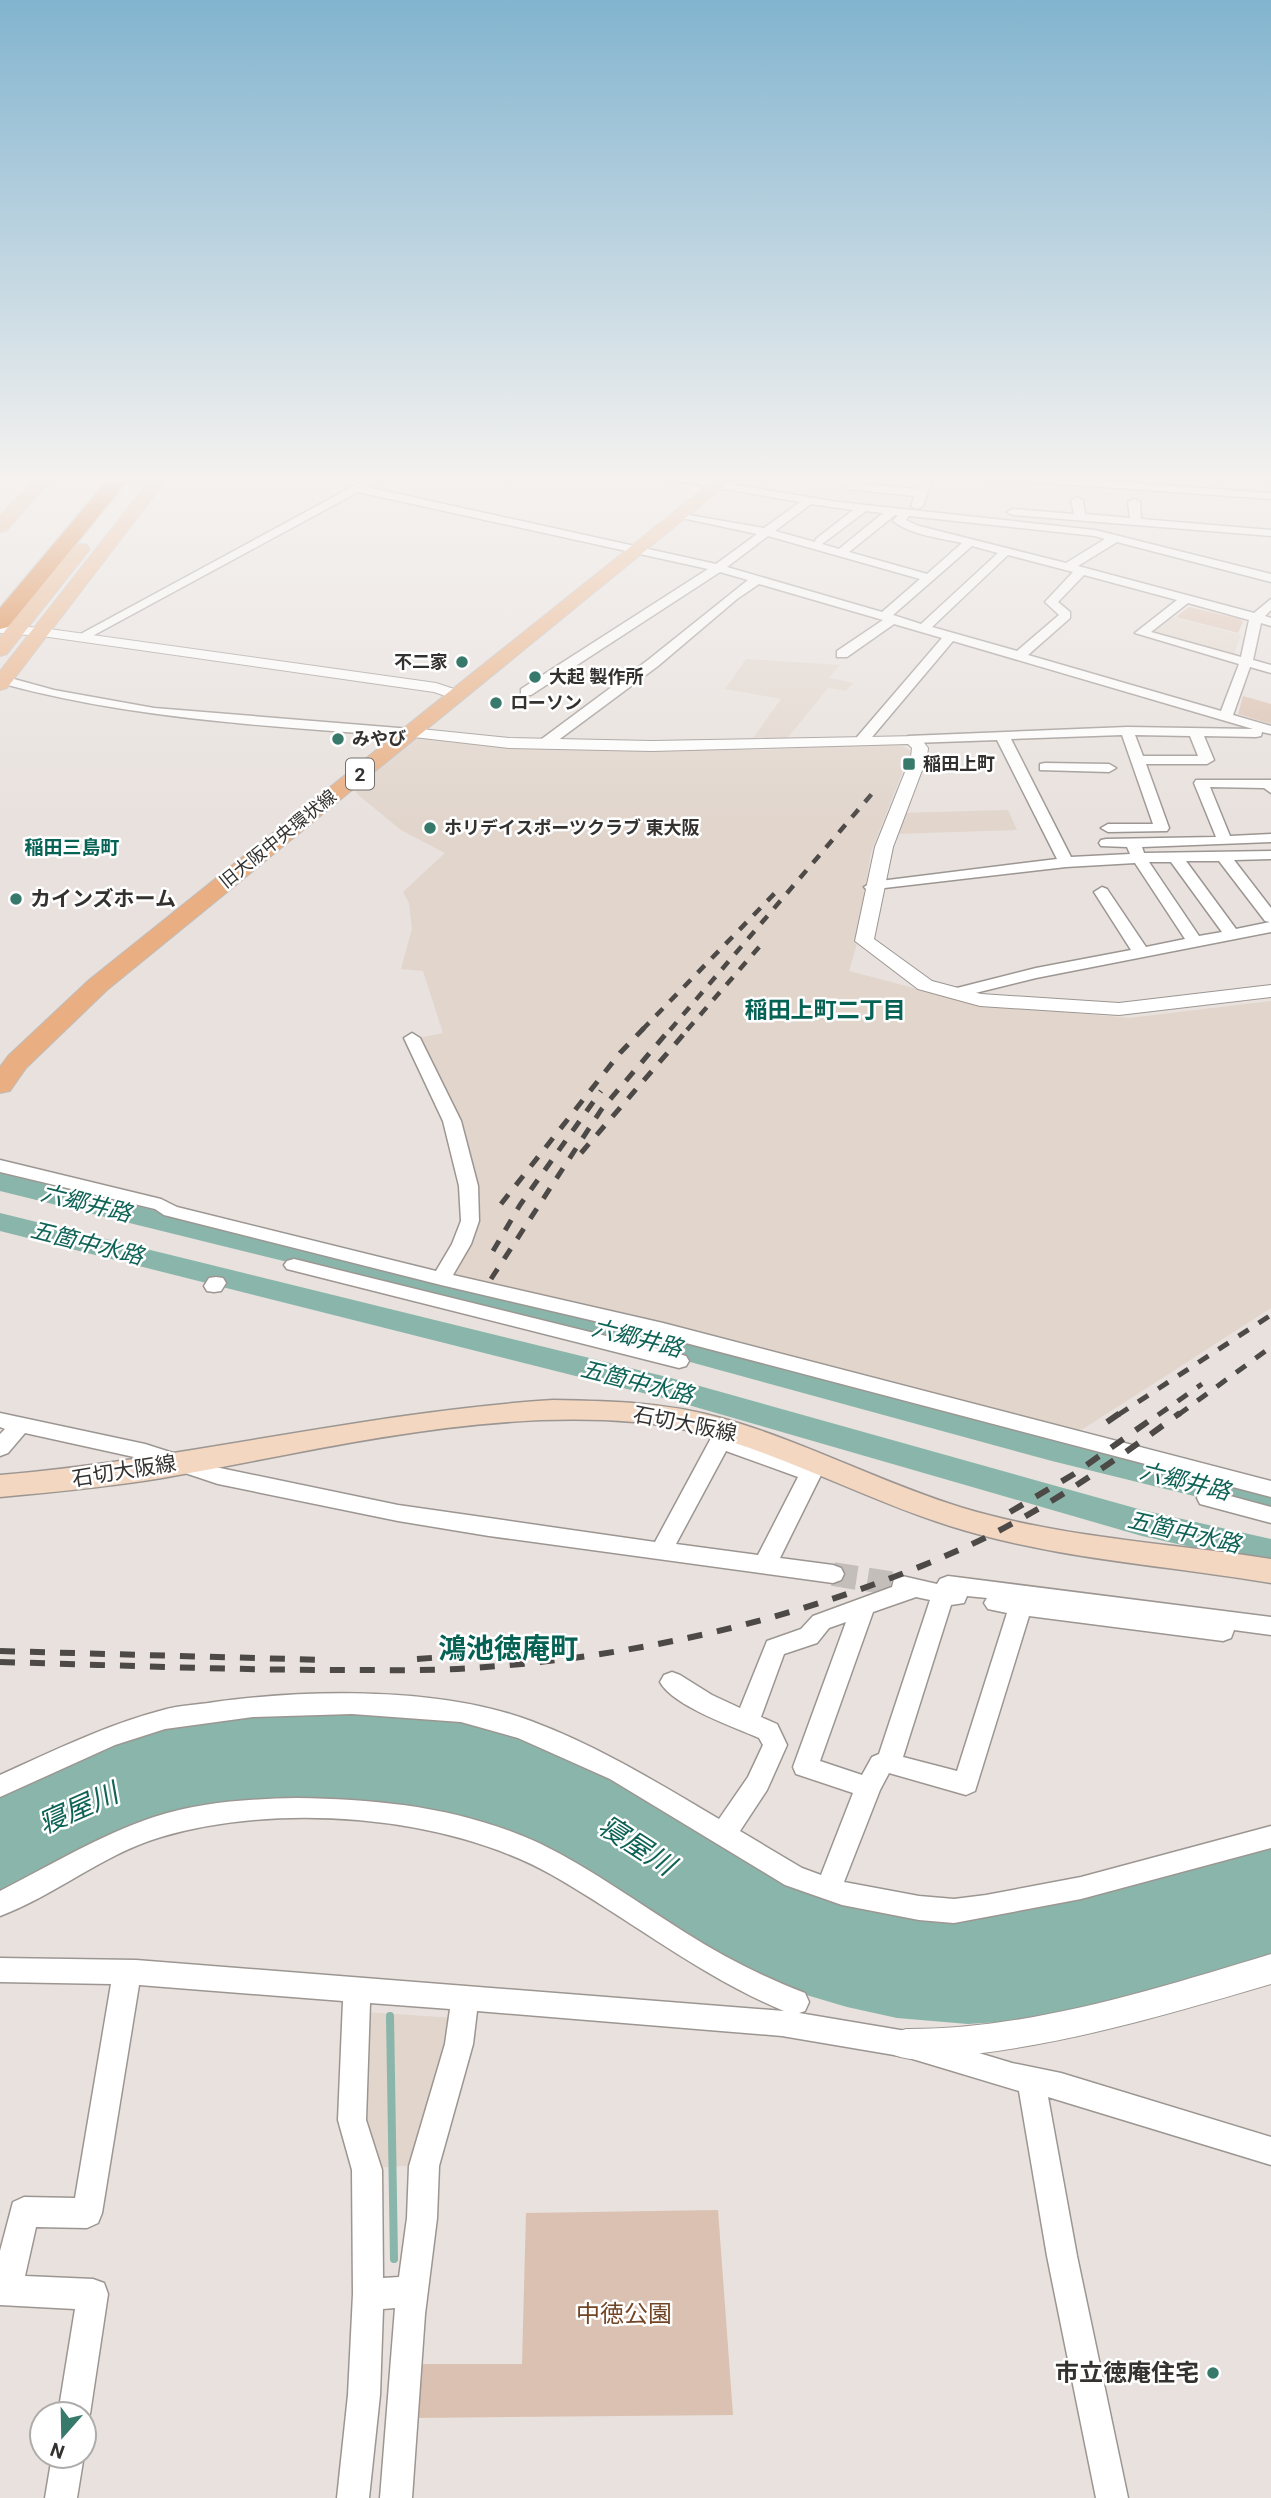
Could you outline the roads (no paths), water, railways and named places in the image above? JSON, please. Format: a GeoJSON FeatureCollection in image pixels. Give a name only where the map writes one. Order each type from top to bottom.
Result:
{"type":"FeatureCollection","features":[{"type":"Feature","properties":{"kind":"highway"},"geometry":{"type":"LineString","coordinates":[[4,635],[36,592]]}},
{"type":"Feature","properties":{"kind":"main road"},"geometry":{"type":"LineString","coordinates":[[4,635],[41,592]]}},
{"type":"Feature","properties":{"kind":"main road"},"geometry":{"type":"LineString","coordinates":[[1,682],[73,592]]}},
{"type":"Feature","properties":{"kind":"main road","name":"旧大阪中央環状線"},"geometry":{"type":"LineString","coordinates":[[0,1085],[17,1062],[98,985],[586,592]]}},
{"type":"Feature","properties":{"kind":"main road","name":"石切大阪線"},"geometry":{"type":"LineString","coordinates":[[0,1486],[60,1481],[176,1463],[427,1419],[511,1410],[635,1412],[679,1418],[724,1435],[787,1449],[967,1520],[1084,1545],[1271,1571]]}},
{"type":"Feature","properties":{"kind":"street"},"geometry":{"type":"LineString","coordinates":[[81,637],[165,592]]}},
{"type":"Feature","properties":{"kind":"street"},"geometry":{"type":"LineString","coordinates":[[526,692],[681,592]]}},
{"type":"Feature","properties":{"kind":"street"},"geometry":{"type":"LineString","coordinates":[[544,744],[653,663],[740,592]]}},
{"type":"Feature","properties":{"kind":"street"},"geometry":{"type":"LineString","coordinates":[[800,592],[1271,731]]}},
{"type":"Feature","properties":{"kind":"street"},"geometry":{"type":"LineString","coordinates":[[842,654],[889,618],[915,592]]}},
{"type":"Feature","properties":{"kind":"street"},"geometry":{"type":"LineString","coordinates":[[924,628],[963,592]]}},
{"type":"Feature","properties":{"kind":"street"},"geometry":{"type":"LineString","coordinates":[[1020,655],[1066,615],[1051,603],[1059,592]]}},
{"type":"Feature","properties":{"kind":"street"},"geometry":{"type":"LineString","coordinates":[[1159,592],[1271,622]]}},
{"type":"Feature","properties":{"kind":"street"},"geometry":{"type":"LineString","coordinates":[[1186,599],[1141,633],[1271,669]]}},
{"type":"Feature","properties":{"kind":"street"},"geometry":{"type":"LineString","coordinates":[[1225,717],[1246,662],[1256,618],[1271,603]]}},
{"type":"Feature","properties":{"kind":"street"},"geometry":{"type":"LineString","coordinates":[[4,635],[81,637],[436,688],[457,695]]}},
{"type":"Feature","properties":{"kind":"street"},"geometry":{"type":"LineString","coordinates":[[862,740],[951,635]]}},
{"type":"Feature","properties":{"kind":"street"},"geometry":{"type":"LineString","coordinates":[[39,636],[431,694],[457,695]]}},
{"type":"Feature","properties":{"kind":"street"},"geometry":{"type":"LineString","coordinates":[[1,682],[103,705],[268,724],[544,744],[725,746],[1002,736],[1081,750],[1109,768]]}},
{"type":"Feature","properties":{"kind":"street"},"geometry":{"type":"LineString","coordinates":[[1045,767],[1127,731],[1271,731]]}},
{"type":"Feature","properties":{"kind":"street"},"geometry":{"type":"LineString","coordinates":[[1127,731],[1162,828],[1107,835],[1132,842],[1214,842],[1223,847],[1271,855]]}},
{"type":"Feature","properties":{"kind":"street"},"geometry":{"type":"LineString","coordinates":[[1195,732],[1218,783]]}},
{"type":"Feature","properties":{"kind":"street"},"geometry":{"type":"LineString","coordinates":[[1002,736],[1066,862]]}},
{"type":"Feature","properties":{"kind":"street"},"geometry":{"type":"LineString","coordinates":[[914,739],[920,748],[919,757],[891,819],[872,887],[864,941],[925,985],[980,1000],[1119,1009],[1271,991]]}},
{"type":"Feature","properties":{"kind":"street"},"geometry":{"type":"LineString","coordinates":[[1138,760],[1207,760]]}},
{"type":"Feature","properties":{"kind":"street"},"geometry":{"type":"LineString","coordinates":[[1271,789],[1269,784],[1201,783],[1223,847],[1271,918]]}},
{"type":"Feature","properties":{"kind":"street"},"geometry":{"type":"LineString","coordinates":[[872,887],[1066,862],[1174,856],[1271,838]]}},
{"type":"Feature","properties":{"kind":"street"},"geometry":{"type":"LineString","coordinates":[[1132,842],[1139,858],[1195,941]]}},
{"type":"Feature","properties":{"kind":"street"},"geometry":{"type":"LineString","coordinates":[[1174,856],[1232,934]]}},
{"type":"Feature","properties":{"kind":"street"},"geometry":{"type":"LineString","coordinates":[[1102,892],[1141,952]]}},
{"type":"Feature","properties":{"kind":"street"},"geometry":{"type":"LineString","coordinates":[[955,993],[1141,952],[1271,927]]}},
{"type":"Feature","properties":{"kind":"street"},"geometry":{"type":"LineString","coordinates":[[412,1038],[417,1056],[457,1133],[471,1207],[470,1223],[441,1279]]}},
{"type":"Feature","properties":{"kind":"street"},"geometry":{"type":"LineString","coordinates":[[0,1166],[161,1205],[171,1211],[252,1239],[441,1279],[486,1302],[679,1361]]}},
{"type":"Feature","properties":{"kind":"street"},"geometry":{"type":"LineString","coordinates":[[294,1265],[486,1302],[663,1330],[1271,1489]]}},
{"type":"Feature","properties":{"kind":"street"},"geometry":{"type":"LineString","coordinates":[[0,1448],[10,1422],[145,1452],[218,1476],[398,1513],[832,1574]]}},
{"type":"Feature","properties":{"kind":"street"},"geometry":{"type":"LineString","coordinates":[[661,1551],[724,1435],[811,1473],[765,1565]]}},
{"type":"Feature","properties":{"kind":"street"},"geometry":{"type":"LineString","coordinates":[[1208,1498],[1271,1514]]}},
{"type":"Feature","properties":{"kind":"street"},"geometry":{"type":"LineString","coordinates":[[889,1763],[948,1585],[1049,1595],[1271,1626]]}},
{"type":"Feature","properties":{"kind":"street"},"geometry":{"type":"LineString","coordinates":[[747,1721],[775,1648],[809,1636],[821,1622],[909,1587],[943,1595],[1168,1626],[1271,1636]]}},
{"type":"Feature","properties":{"kind":"street"},"geometry":{"type":"LineString","coordinates":[[864,1606],[805,1768],[868,1787]]}},
{"type":"Feature","properties":{"kind":"street"},"geometry":{"type":"LineString","coordinates":[[829,1888],[868,1787],[881,1764],[889,1763],[966,1784],[1021,1606]]}},
{"type":"Feature","properties":{"kind":"street"},"geometry":{"type":"LineString","coordinates":[[672,1682],[703,1702],[768,1731],[775,1745],[758,1783],[723,1835]]}},
{"type":"Feature","properties":{"kind":"street"},"geometry":{"type":"LineString","coordinates":[[0,1786],[108,1737],[165,1720],[253,1707],[352,1704],[461,1712],[524,1729],[619,1772],[794,1877],[829,1888],[919,1908],[954,1911],[986,1908],[1081,1888],[1271,1838]]}},
{"type":"Feature","properties":{"kind":"street"},"geometry":{"type":"LineString","coordinates":[[0,1904],[135,1835],[177,1821],[220,1813],[281,1809],[390,1812],[465,1826],[529,1851],[560,1867],[728,1973],[795,2002]]}},
{"type":"Feature","properties":{"kind":"street"},"geometry":{"type":"LineString","coordinates":[[906,2044],[952,2042],[1034,2031],[1138,2009],[1271,1969]]}},
{"type":"Feature","properties":{"kind":"street"},"geometry":{"type":"LineString","coordinates":[[0,1970],[127,1972],[357,1991],[464,1996],[782,2023],[906,2044],[948,2059],[1061,2086],[1271,2151]]}},
{"type":"Feature","properties":{"kind":"street"},"geometry":{"type":"LineString","coordinates":[[76,2400],[93,2294],[3,2290],[24,2212],[87,2213],[127,1972]]}},
{"type":"Feature","properties":{"kind":"street"},"geometry":{"type":"LineString","coordinates":[[353,2498],[364,2395],[368,2294],[366,2171],[352,2120],[357,1991]]}},
{"type":"Feature","properties":{"kind":"street"},"geometry":{"type":"LineString","coordinates":[[396,2498],[425,2160],[459,2044],[464,1996]]}},
{"type":"Feature","properties":{"kind":"street"},"geometry":{"type":"LineString","coordinates":[[1031,2080],[1062,2256],[1112,2498]]}},
{"type":"Feature","properties":{"kind":"street"},"geometry":{"type":"LineString","coordinates":[[368,2294],[413,2292]]}},
{"type":"Feature","properties":{"kind":"street"},"geometry":{"type":"LineString","coordinates":[[61,2498],[66,2470]]}},
{"type":"Feature","properties":{"kind":"water","name":"寝屋川"},"geometry":{"type":"Polygon","coordinates":[[[302,1710],[459,1717],[575,1758],[713,1837],[918,1915],[1271,1845],[1271,1957],[1141,1996],[1016,2021],[968,2024],[897,2018],[847,2007],[776,1986],[508,1833],[223,1806],[0,1897],[0,1794],[64,1763],[166,1725],[302,1710]]]}},
{"type":"Feature","properties":{"kind":"waterway","name":"六郷井路"},"geometry":{"type":"LineString","coordinates":[[0,1182],[661,1343],[1052,1449],[1271,1502]]}},
{"type":"Feature","properties":{"kind":"waterway","name":"五箇中水路"},"geometry":{"type":"LineString","coordinates":[[0,1222],[671,1389],[1142,1523],[1271,1552]]}},
{"type":"Feature","properties":{"kind":"waterway"},"geometry":{"type":"LineString","coordinates":[[390,2016],[394,2259]]}},
{"type":"Feature","properties":{"kind":"tunnel"},"geometry":{"type":"LineString","coordinates":[[833,1574],[902,1585]]}},
{"type":"Feature","properties":{"kind":"railway"},"geometry":{"type":"LineString","coordinates":[[670,1030],[876,789]]}},
{"type":"Feature","properties":{"kind":"railway"},"geometry":{"type":"LineString","coordinates":[[642,1030],[776,892]]}},
{"type":"Feature","properties":{"kind":"railway"},"geometry":{"type":"LineString","coordinates":[[687,1030],[760,946]]}},
{"type":"Feature","properties":{"kind":"railway"},"geometry":{"type":"LineString","coordinates":[[501,1204],[620,1053],[644,1028]]}},
{"type":"Feature","properties":{"kind":"railway"},"geometry":{"type":"LineString","coordinates":[[491,1279],[601,1110],[671,1028]]}},
{"type":"Feature","properties":{"kind":"railway"},"geometry":{"type":"LineString","coordinates":[[581,1153],[689,1028]]}},
{"type":"Feature","properties":{"kind":"railway"},"geometry":{"type":"LineString","coordinates":[[493,1251],[520,1205],[601,1091]]}},
{"type":"Feature","properties":{"kind":"railway"},"geometry":{"type":"LineString","coordinates":[[1118,1415],[1271,1315]]}},
{"type":"Feature","properties":{"kind":"railway"},"geometry":{"type":"LineString","coordinates":[[1178,1415],[1271,1347]]}},
{"type":"Feature","properties":{"kind":"railway"},"geometry":{"type":"LineString","coordinates":[[1158,1415],[1202,1384]]}},
{"type":"Feature","properties":{"kind":"railway"},"geometry":{"type":"LineString","coordinates":[[1107,1422],[1120,1413]]}},
{"type":"Feature","properties":{"kind":"railway"},"geometry":{"type":"LineString","coordinates":[[1010,1512],[1074,1474],[1160,1413]]}},
{"type":"Feature","properties":{"kind":"railway"},"geometry":{"type":"LineString","coordinates":[[0,1662],[256,1669],[440,1670],[536,1662],[663,1643],[727,1629],[851,1593],[970,1545],[1052,1501],[1180,1413]]}},
{"type":"Feature","properties":{"kind":"railway"},"geometry":{"type":"LineString","coordinates":[[417,1659],[550,1649]]}},
{"type":"Feature","properties":{"kind":"railway"},"geometry":{"type":"LineString","coordinates":[[0,1651],[326,1660]]}},
{"type":"Feature","properties":{"kind":"place","name":"不二家"},"geometry":{"type":"Point","coordinates":[462,662]}},
{"type":"Feature","properties":{"kind":"place","name":"大起 製作所"},"geometry":{"type":"Point","coordinates":[535,677]}},
{"type":"Feature","properties":{"kind":"place","name":"ローソン"},"geometry":{"type":"Point","coordinates":[496,703]}},
{"type":"Feature","properties":{"kind":"place","name":"みやび"},"geometry":{"type":"Point","coordinates":[338,739]}},
{"type":"Feature","properties":{"kind":"place","name":"稲田上町"},"geometry":{"type":"Point","coordinates":[909,764]}},
{"type":"Feature","properties":{"kind":"place","name":"ホリデイスポーツクラブ 東大阪"},"geometry":{"type":"Point","coordinates":[430,828]}},
{"type":"Feature","properties":{"kind":"place","name":"カインズホーム"},"geometry":{"type":"Point","coordinates":[16,899]}},
{"type":"Feature","properties":{"kind":"place","name":"市立徳庵住宅"},"geometry":{"type":"Point","coordinates":[1213,2373]}},
{"type":"Feature","properties":{"kind":"district","name":"稲田三島町"},"geometry":{"type":"Point","coordinates":[72,847]}},
{"type":"Feature","properties":{"kind":"district","name":"稲田上町二丁目"},"geometry":{"type":"Point","coordinates":[825,1010]}},
{"type":"Feature","properties":{"kind":"district","name":"鴻池徳庵町"},"geometry":{"type":"Point","coordinates":[508,1648]}},
{"type":"Feature","properties":{"kind":"park label","name":"中徳公園"},"geometry":{"type":"Point","coordinates":[624,2314]}}]}
